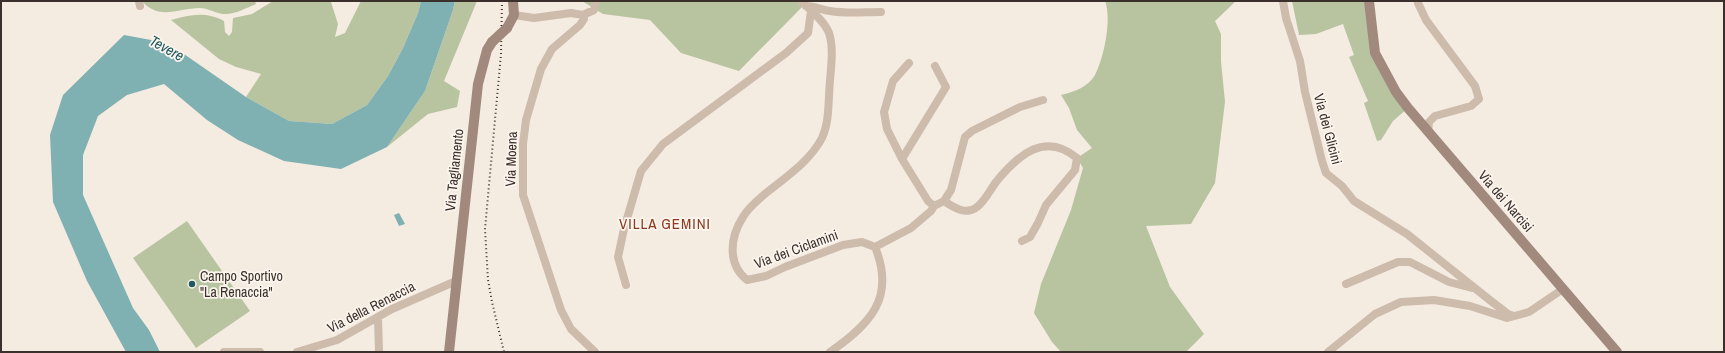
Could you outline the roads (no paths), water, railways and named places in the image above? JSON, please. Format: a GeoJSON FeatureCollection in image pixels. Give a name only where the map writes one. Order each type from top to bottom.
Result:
{"type":"FeatureCollection","features":[{"type":"Feature","properties":{"kind":"street"},"geometry":{"type":"LineString","coordinates":[[513,1],[514,15],[534,18],[571,13],[583,15]]}},
{"type":"Feature","properties":{"kind":"street","name":"Via Moena"},"geometry":{"type":"LineString","coordinates":[[595,352],[571,329],[561,310],[523,195],[523,144],[526,120],[541,69],[552,49],[580,25],[584,19],[583,15],[594,10],[596,1]]}},
{"type":"Feature","properties":{"kind":"street","name":"Via dei Glicini"},"geometry":{"type":"LineString","coordinates":[[1283,1],[1286,18],[1300,61],[1305,92],[1326,173],[1342,186],[1354,201],[1407,234],[1454,270],[1475,289],[1508,314],[1514,316]]}},
{"type":"Feature","properties":{"kind":"street","name":"Via dei Narcisi"},"geometry":{"type":"LineString","coordinates":[[1368,1],[1375,53],[1396,92],[1428,132],[1617,352]]}},
{"type":"Feature","properties":{"kind":"street"},"geometry":{"type":"LineString","coordinates":[[1418,3],[1426,20],[1476,86],[1479,99],[1471,106],[1435,116],[1429,122],[1428,132]]}},
{"type":"Feature","properties":{"kind":"street"},"geometry":{"type":"LineString","coordinates":[[626,285],[618,257],[624,229],[641,171],[663,144],[786,52],[808,33],[806,6],[816,6],[835,12],[881,12]]}},
{"type":"Feature","properties":{"kind":"street","name":"Via dei Ciclamini"},"geometry":{"type":"LineString","coordinates":[[806,6],[817,17],[828,32],[831,46],[828,122],[822,138],[810,155],[791,174],[756,202],[743,217],[733,242],[733,260],[739,274],[747,280],[766,276],[785,267],[843,245],[862,242],[875,247]]}},
{"type":"Feature","properties":{"kind":"street","name":"Via Tagliamento"},"geometry":{"type":"LineString","coordinates":[[449,352],[478,84],[487,50],[492,42],[507,28],[514,15]]}},
{"type":"Feature","properties":{"kind":"street"},"geometry":{"type":"LineString","coordinates":[[909,63],[893,81],[884,112],[887,129],[902,159],[928,201],[934,206]]}},
{"type":"Feature","properties":{"kind":"street"},"geometry":{"type":"LineString","coordinates":[[902,159],[946,87],[935,66]]}},
{"type":"Feature","properties":{"kind":"street"},"geometry":{"type":"LineString","coordinates":[[830,352],[866,323],[877,308],[883,275],[881,262],[875,247],[899,236],[927,215],[934,206],[944,201],[951,190],[965,137],[972,131],[1008,113],[1043,100]]}},
{"type":"Feature","properties":{"kind":"street"},"geometry":{"type":"LineString","coordinates":[[944,201],[956,209],[968,210],[977,207],[1007,170],[1032,150],[1044,146],[1055,146],[1068,150],[1077,158],[1075,170],[1046,205],[1038,224],[1030,237],[1022,241]]}},
{"type":"Feature","properties":{"kind":"street","name":"Via dei Glicini"},"geometry":{"type":"LineString","coordinates":[[1346,284],[1398,262],[1410,262],[1449,282],[1475,289]]}},
{"type":"Feature","properties":{"kind":"street","name":"Via della Renaccia"},"geometry":{"type":"LineString","coordinates":[[297,352],[337,340],[378,317],[456,280]]}},
{"type":"Feature","properties":{"kind":"street"},"geometry":{"type":"LineString","coordinates":[[1328,352],[1375,314],[1401,302],[1434,300],[1470,306],[1507,318],[1529,312],[1563,288]]}},
{"type":"Feature","properties":{"kind":"street"},"geometry":{"type":"LineString","coordinates":[[378,317],[379,352]]}},
{"type":"Feature","properties":{"kind":"street"},"geometry":{"type":"LineString","coordinates":[[224,352],[260,352]]}},
{"type":"Feature","properties":{"kind":"water","name":"Tevere"},"geometry":{"type":"Polygon","coordinates":[[[421,1],[455,1],[425,91],[387,147],[341,169],[284,161],[238,140],[207,120],[164,84],[127,95],[98,116],[83,155],[83,195],[133,308],[149,330],[160,352],[126,352],[87,281],[53,202],[50,135],[63,95],[124,35],[151,40],[181,52],[246,97],[289,121],[332,124],[367,105],[388,76],[403,48],[418,13],[421,1]]]}},
{"type":"Feature","properties":{"kind":"water"},"geometry":{"type":"Polygon","coordinates":[[[399,213],[405,224],[399,226],[394,215],[399,213]]]}},
{"type":"Feature","properties":{"kind":"railway"},"geometry":{"type":"LineString","coordinates":[[502,1],[501,54],[485,229],[488,280],[504,352]]}},
{"type":"Feature","properties":{"kind":"place","name":"Campo Sportivo \"La Renaccia\""},"geometry":{"type":"Point","coordinates":[192,284]}},
{"type":"Feature","properties":{"kind":"district","name":"VILLA GEMINI"},"geometry":{"type":"Point","coordinates":[665,223]}}]}
